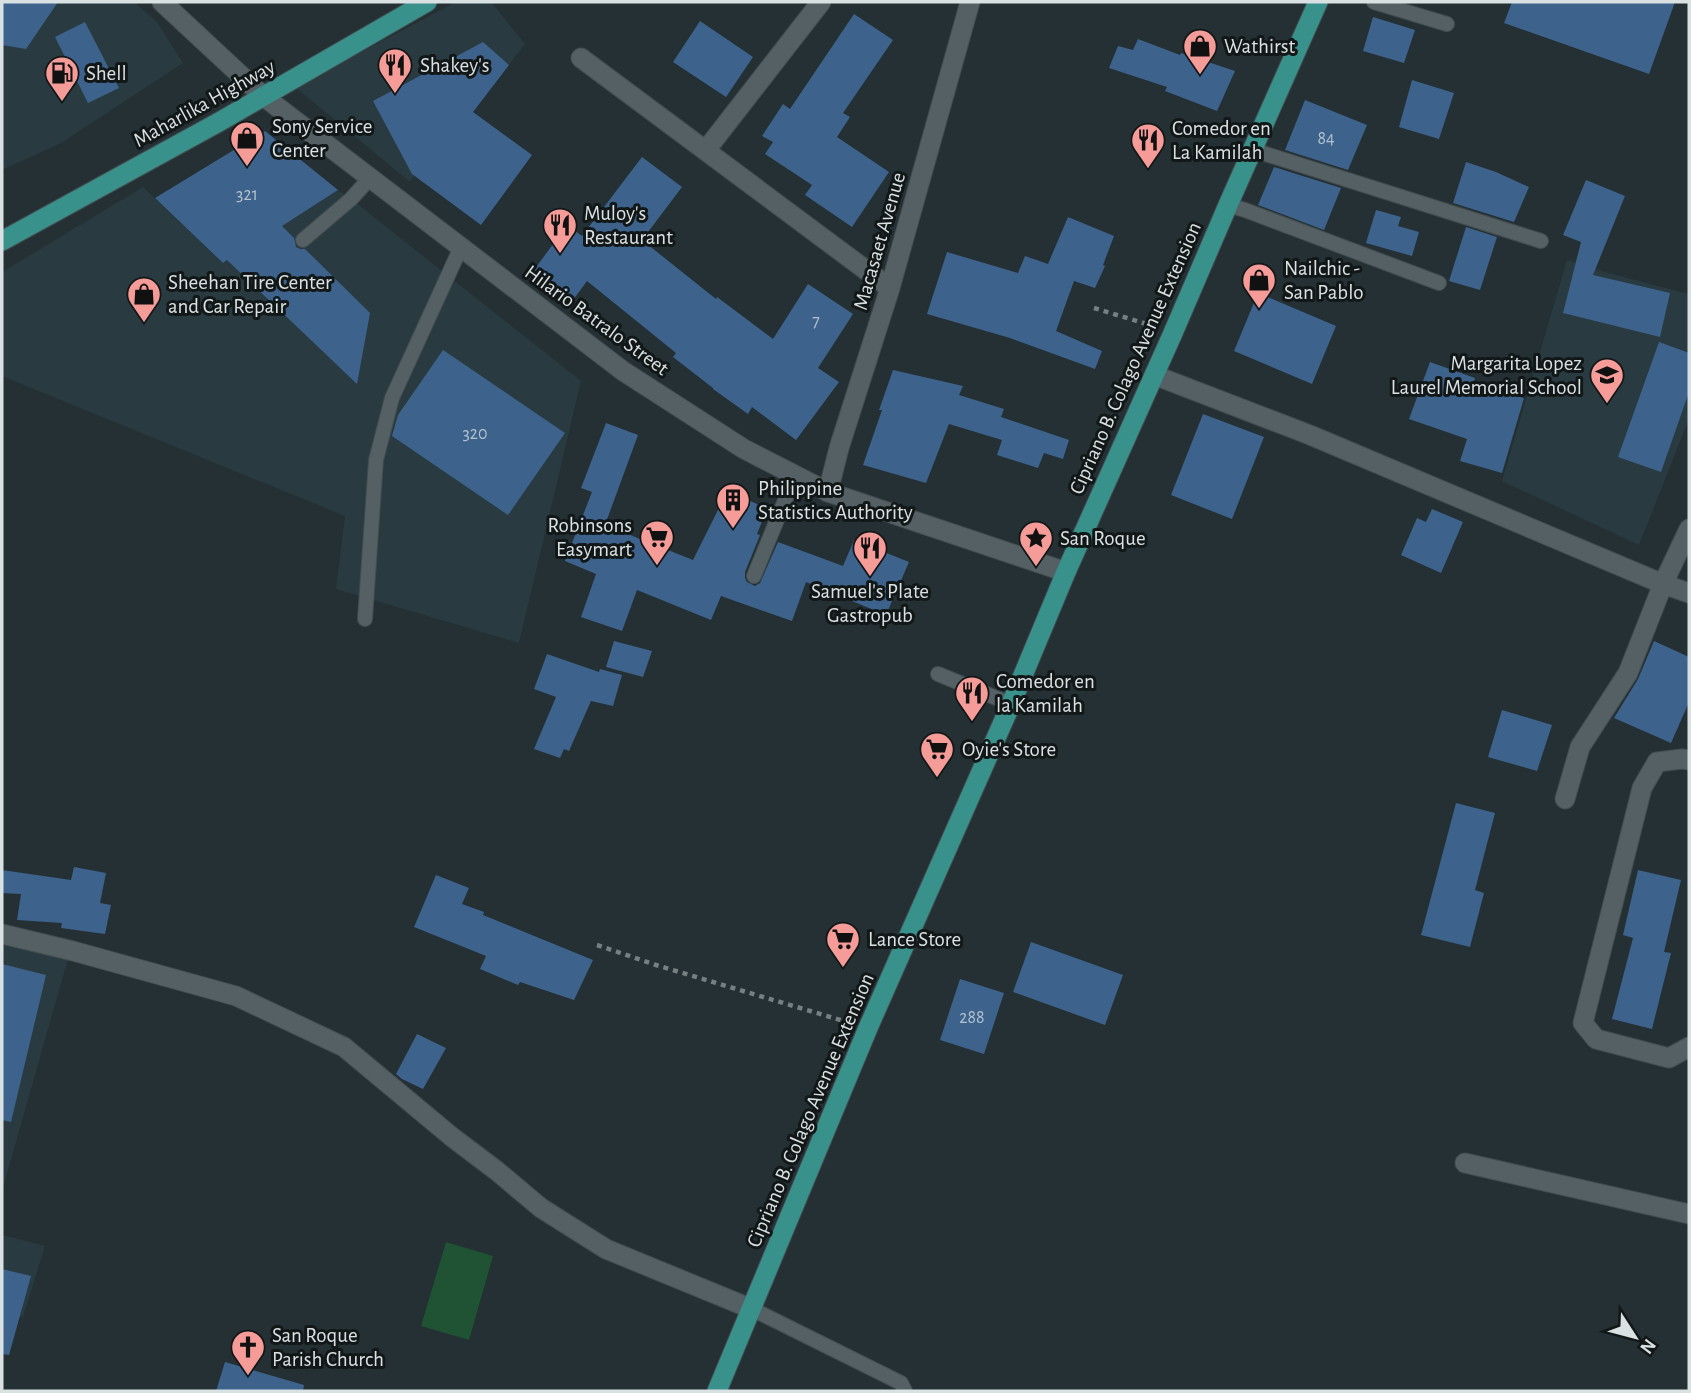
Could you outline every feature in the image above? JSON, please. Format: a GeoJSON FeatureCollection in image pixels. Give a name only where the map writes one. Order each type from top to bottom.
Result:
{"type":"FeatureCollection","features":[{"type":"Feature","properties":{"kind":"main road","name":"Maharlika Highway"},"geometry":{"type":"LineString","coordinates":[[2,241],[219,122],[427,2]]}},
{"type":"Feature","properties":{"kind":"main road","name":"Cipriano B. Colago Avenue Extension"},"geometry":{"type":"LineString","coordinates":[[718,1391],[868,1028],[1318,2]]}},
{"type":"Feature","properties":{"kind":"street","name":"Hilario Batralo Street"},"geometry":{"type":"LineString","coordinates":[[162,2],[263,96],[623,371],[744,449],[828,492],[1066,572]]}},
{"type":"Feature","properties":{"kind":"street"},"geometry":{"type":"LineString","coordinates":[[706,150],[821,2]]}},
{"type":"Feature","properties":{"kind":"street","name":"Macasaet Avenue"},"geometry":{"type":"LineString","coordinates":[[828,492],[839,447],[890,288],[970,2]]}},
{"type":"Feature","properties":{"kind":"street"},"geometry":{"type":"LineString","coordinates":[[581,58],[890,288]]}},
{"type":"Feature","properties":{"kind":"street"},"geometry":{"type":"LineString","coordinates":[[1154,375],[1310,435],[1689,593]]}},
{"type":"Feature","properties":{"kind":"street"},"geometry":{"type":"LineString","coordinates":[[1565,799],[1580,747],[1628,673],[1663,584],[1689,529]]}},
{"type":"Feature","properties":{"kind":"street"},"geometry":{"type":"LineString","coordinates":[[1687,753],[1657,762],[1642,788],[1583,1023],[1596,1039],[1670,1058],[1689,1047]]}},
{"type":"Feature","properties":{"kind":"street"},"geometry":{"type":"LineString","coordinates":[[2,934],[236,996],[344,1047],[452,1137],[552,1215],[607,1249],[752,1309]]}},
{"type":"Feature","properties":{"kind":"street"},"geometry":{"type":"LineString","coordinates":[[1465,1163],[1689,1214]]}},
{"type":"Feature","properties":{"kind":"lane"},"geometry":{"type":"LineString","coordinates":[[1374,2],[1447,24]]}},
{"type":"Feature","properties":{"kind":"lane"},"geometry":{"type":"LineString","coordinates":[[1253,149],[1541,242]]}},
{"type":"Feature","properties":{"kind":"lane"},"geometry":{"type":"LineString","coordinates":[[303,240],[351,199],[371,177]]}},
{"type":"Feature","properties":{"kind":"lane"},"geometry":{"type":"LineString","coordinates":[[1228,205],[1439,283]]}},
{"type":"Feature","properties":{"kind":"lane"},"geometry":{"type":"LineString","coordinates":[[365,619],[376,460],[392,398],[461,247]]}},
{"type":"Feature","properties":{"kind":"lane"},"geometry":{"type":"LineString","coordinates":[[754,576],[795,476]]}},
{"type":"Feature","properties":{"kind":"lane"},"geometry":{"type":"LineString","coordinates":[[938,674],[1011,704]]}},
{"type":"Feature","properties":{"kind":"lane"},"geometry":{"type":"LineString","coordinates":[[752,1309],[901,1383],[905,1391]]}},
{"type":"Feature","properties":{"kind":"path"},"geometry":{"type":"LineString","coordinates":[[1094,309],[1173,333]]}},
{"type":"Feature","properties":{"kind":"path"},"geometry":{"type":"LineString","coordinates":[[597,945],[868,1028]]}},
{"type":"Feature","properties":{"kind":"shaded area","name":"Shell"},"geometry":{"type":"Polygon","coordinates":[[[2,2],[134,2],[157,22],[183,63],[61,143],[2,170],[2,2]]]}},
{"type":"Feature","properties":{"kind":"shaded area","name":"Shakey's"},"geometry":{"type":"Polygon","coordinates":[[[456,2],[491,2],[525,44],[478,105],[472,102],[410,182],[295,87],[456,2]]]}},
{"type":"Feature","properties":{"kind":"shaded area"},"geometry":{"type":"Polygon","coordinates":[[[143,187],[223,263],[338,190],[581,381],[519,643],[336,589],[345,516],[2,376],[2,272],[143,187]]]}},
{"type":"Feature","properties":{"kind":"shaded area","name":"Margarita Lopez Laurel Memorial School"},"geometry":{"type":"Polygon","coordinates":[[[1567,260],[1689,294],[1689,419],[1639,545],[1502,481],[1567,260]]]}},
{"type":"Feature","properties":{"kind":"shaded area"},"geometry":{"type":"Polygon","coordinates":[[[2,942],[68,959],[2,1191],[2,942]]]}},
{"type":"Feature","properties":{"kind":"shaded area"},"geometry":{"type":"Polygon","coordinates":[[[2,1235],[45,1246],[23,1317],[2,1311],[2,1235]]]}},
{"type":"Feature","properties":{"kind":"green space"},"geometry":{"type":"Polygon","coordinates":[[[446,1242],[493,1256],[469,1340],[421,1326],[446,1242]]]}},
{"type":"Feature","properties":{"kind":"building"},"geometry":{"type":"Polygon","coordinates":[[[2,2],[58,2],[26,49],[2,45],[2,2]]]}},
{"type":"Feature","properties":{"kind":"building"},"geometry":{"type":"Polygon","coordinates":[[[1512,2],[1675,2],[1649,74],[1504,23],[1512,2]]]}},
{"type":"Feature","properties":{"kind":"building"},"geometry":{"type":"Polygon","coordinates":[[[854,14],[893,40],[843,113],[850,117],[837,137],[889,172],[852,227],[805,195],[812,185],[765,154],[773,142],[762,136],[783,104],[790,109],[854,14]]]}},
{"type":"Feature","properties":{"kind":"building"},"geometry":{"type":"Polygon","coordinates":[[[1373,17],[1415,30],[1404,63],[1363,51],[1373,17]]]}},
{"type":"Feature","properties":{"kind":"building"},"geometry":{"type":"Polygon","coordinates":[[[700,21],[753,57],[726,97],[673,62],[700,21]]]}},
{"type":"Feature","properties":{"kind":"building"},"geometry":{"type":"Polygon","coordinates":[[[85,22],[119,88],[88,103],[55,37],[85,22]]]}},
{"type":"Feature","properties":{"kind":"building"},"geometry":{"type":"Polygon","coordinates":[[[1138,39],[1235,71],[1217,111],[1165,91],[1167,87],[1109,68],[1118,46],[1133,50],[1138,39]]]}},
{"type":"Feature","properties":{"kind":"building"},"geometry":{"type":"Polygon","coordinates":[[[483,42],[509,65],[473,112],[532,155],[481,225],[412,174],[373,101],[483,42]]]}},
{"type":"Feature","properties":{"kind":"building"},"geometry":{"type":"Polygon","coordinates":[[[1412,80],[1454,93],[1439,139],[1399,127],[1412,80]]]}},
{"type":"Feature","properties":{"kind":"building"},"geometry":{"type":"Polygon","coordinates":[[[1305,100],[1367,125],[1348,170],[1285,150],[1305,100]]]}},
{"type":"Feature","properties":{"kind":"building"},"geometry":{"type":"Polygon","coordinates":[[[265,131],[338,190],[282,226],[294,238],[296,247],[305,249],[370,313],[357,384],[227,260],[223,263],[155,198],[265,131]]]}},
{"type":"Feature","properties":{"kind":"building"},"geometry":{"type":"Polygon","coordinates":[[[642,157],[682,187],[642,240],[716,299],[717,297],[773,339],[808,284],[853,314],[818,368],[839,382],[796,440],[752,407],[748,414],[713,389],[673,357],[676,353],[587,281],[573,300],[534,270],[567,225],[582,236],[642,157]]]}},
{"type":"Feature","properties":{"kind":"building"},"geometry":{"type":"Polygon","coordinates":[[[1466,162],[1529,187],[1514,222],[1453,203],[1466,162]]]}},
{"type":"Feature","properties":{"kind":"building"},"geometry":{"type":"Polygon","coordinates":[[[1274,167],[1341,188],[1324,230],[1258,205],[1274,167]]]}},
{"type":"Feature","properties":{"kind":"building"},"geometry":{"type":"Polygon","coordinates":[[[1586,180],[1625,196],[1593,275],[1670,293],[1660,337],[1563,313],[1581,242],[1563,235],[1586,180]]]}},
{"type":"Feature","properties":{"kind":"building"},"geometry":{"type":"Polygon","coordinates":[[[1376,210],[1401,217],[1398,226],[1419,232],[1412,256],[1366,243],[1376,210]]]}},
{"type":"Feature","properties":{"kind":"building"},"geometry":{"type":"Polygon","coordinates":[[[1068,217],[1114,236],[1095,288],[1074,281],[1056,331],[1102,351],[1095,369],[1010,338],[927,314],[947,252],[1018,273],[1025,256],[1048,264],[1068,217]]]}},
{"type":"Feature","properties":{"kind":"building"},"geometry":{"type":"Polygon","coordinates":[[[1466,227],[1497,237],[1480,290],[1449,281],[1466,227]]]}},
{"type":"Feature","properties":{"kind":"building"},"geometry":{"type":"Polygon","coordinates":[[[1258,293],[1336,326],[1312,384],[1234,351],[1258,293]]]}},
{"type":"Feature","properties":{"kind":"building"},"geometry":{"type":"Polygon","coordinates":[[[1659,342],[1689,353],[1689,392],[1661,472],[1618,457],[1659,342]]]}},
{"type":"Feature","properties":{"kind":"building"},"geometry":{"type":"Polygon","coordinates":[[[443,350],[565,433],[508,515],[392,436],[398,415],[443,350]]]}},
{"type":"Feature","properties":{"kind":"building"},"geometry":{"type":"Polygon","coordinates":[[[1430,362],[1475,378],[1473,384],[1524,398],[1502,473],[1460,461],[1467,439],[1409,419],[1430,362]]]}},
{"type":"Feature","properties":{"kind":"building"},"geometry":{"type":"Polygon","coordinates":[[[893,370],[963,386],[959,395],[1004,409],[1001,417],[1069,440],[1063,459],[1044,453],[1038,468],[997,455],[1002,440],[949,424],[926,483],[863,465],[893,370]]]}},
{"type":"Feature","properties":{"kind":"building"},"geometry":{"type":"Polygon","coordinates":[[[1203,414],[1264,437],[1232,519],[1171,495],[1203,414]]]}},
{"type":"Feature","properties":{"kind":"building"},"geometry":{"type":"Polygon","coordinates":[[[606,423],[638,435],[605,525],[693,560],[728,490],[767,509],[745,572],[747,582],[755,586],[760,583],[778,542],[843,566],[854,540],[909,562],[886,615],[806,582],[792,621],[721,596],[711,620],[637,590],[622,631],[581,617],[596,574],[565,561],[592,492],[581,488],[606,423]]]}},
{"type":"Feature","properties":{"kind":"building"},"geometry":{"type":"Polygon","coordinates":[[[1432,509],[1463,522],[1441,573],[1401,555],[1417,518],[1426,522],[1432,509]]]}},
{"type":"Feature","properties":{"kind":"building"},"geometry":{"type":"Polygon","coordinates":[[[614,641],[652,651],[643,677],[606,667],[614,641]]]}},
{"type":"Feature","properties":{"kind":"building"},"geometry":{"type":"Polygon","coordinates":[[[1654,641],[1689,657],[1689,702],[1671,743],[1614,718],[1638,679],[1654,641]]]}},
{"type":"Feature","properties":{"kind":"building"},"geometry":{"type":"Polygon","coordinates":[[[547,654],[599,672],[600,669],[622,675],[613,706],[591,701],[569,751],[564,749],[560,758],[534,749],[556,697],[534,689],[547,654]]]}},
{"type":"Feature","properties":{"kind":"building"},"geometry":{"type":"Polygon","coordinates":[[[1502,710],[1552,725],[1537,771],[1488,757],[1502,710]]]}},
{"type":"Feature","properties":{"kind":"building"},"geometry":{"type":"Polygon","coordinates":[[[1456,803],[1495,813],[1475,890],[1484,893],[1470,947],[1421,935],[1456,803]]]}},
{"type":"Feature","properties":{"kind":"building"},"geometry":{"type":"Polygon","coordinates":[[[74,867],[106,873],[100,903],[111,905],[105,934],[61,928],[62,923],[17,920],[21,894],[2,893],[2,870],[71,880],[74,867]]]}},
{"type":"Feature","properties":{"kind":"building"},"geometry":{"type":"Polygon","coordinates":[[[1638,870],[1681,880],[1664,952],[1671,953],[1652,1029],[1612,1019],[1633,938],[1623,935],[1638,870]]]}},
{"type":"Feature","properties":{"kind":"building"},"geometry":{"type":"Polygon","coordinates":[[[436,875],[469,888],[462,904],[593,960],[574,1000],[520,982],[518,985],[480,969],[486,956],[414,927],[436,875]]]}},
{"type":"Feature","properties":{"kind":"building"},"geometry":{"type":"Polygon","coordinates":[[[1031,942],[1123,975],[1105,1025],[1013,992],[1031,942]]]}},
{"type":"Feature","properties":{"kind":"building"},"geometry":{"type":"Polygon","coordinates":[[[2,964],[46,975],[11,1122],[2,1120],[2,964]]]}},
{"type":"Feature","properties":{"kind":"building"},"geometry":{"type":"Polygon","coordinates":[[[960,979],[1004,993],[984,1054],[940,1040],[960,979]]]}},
{"type":"Feature","properties":{"kind":"building"},"geometry":{"type":"Polygon","coordinates":[[[417,1034],[446,1048],[423,1089],[396,1074],[417,1034]]]}},
{"type":"Feature","properties":{"kind":"building"},"geometry":{"type":"Polygon","coordinates":[[[2,1269],[31,1276],[9,1355],[2,1354],[2,1269]]]}},
{"type":"Feature","properties":{"kind":"building","name":"San Roque Parish Church"},"geometry":{"type":"Polygon","coordinates":[[[225,1362],[304,1385],[303,1391],[216,1391],[225,1362]]]}},
{"type":"Feature","properties":{"kind":"place","name":"Wathirst"},"geometry":{"type":"Point","coordinates":[1200,76]}},
{"type":"Feature","properties":{"kind":"place","name":"Shakey's"},"geometry":{"type":"Point","coordinates":[395,95]}},
{"type":"Feature","properties":{"kind":"place","name":"Shell"},"geometry":{"type":"Point","coordinates":[62,103]}},
{"type":"Feature","properties":{"kind":"place","name":"Sony Service Center"},"geometry":{"type":"Point","coordinates":[247,168]}},
{"type":"Feature","properties":{"kind":"place","name":"Comedor en La Kamilah"},"geometry":{"type":"Point","coordinates":[1148,170]}},
{"type":"Feature","properties":{"kind":"place","name":"Muloy's Restaurant"},"geometry":{"type":"Point","coordinates":[560,255]}},
{"type":"Feature","properties":{"kind":"place","name":"Nailchic - San Pablo"},"geometry":{"type":"Point","coordinates":[1259,310]}},
{"type":"Feature","properties":{"kind":"place","name":"Sheehan Tire Center and Car Repair"},"geometry":{"type":"Point","coordinates":[144,324]}},
{"type":"Feature","properties":{"kind":"place","name":"Margarita Lopez Laurel Memorial School"},"geometry":{"type":"Point","coordinates":[1607,405]}},
{"type":"Feature","properties":{"kind":"place","name":"Philippine Statistics Authority"},"geometry":{"type":"Point","coordinates":[733,530]}},
{"type":"Feature","properties":{"kind":"place","name":"Robinsons Easymart"},"geometry":{"type":"Point","coordinates":[657,567]}},
{"type":"Feature","properties":{"kind":"place","name":"San Roque"},"geometry":{"type":"Point","coordinates":[1036,568]}},
{"type":"Feature","properties":{"kind":"place","name":"Samuel's Plate Gastropub"},"geometry":{"type":"Point","coordinates":[870,578]}},
{"type":"Feature","properties":{"kind":"place","name":"Comedor en la Kamilah"},"geometry":{"type":"Point","coordinates":[972,723]}},
{"type":"Feature","properties":{"kind":"place","name":"Oyie's Store"},"geometry":{"type":"Point","coordinates":[937,779]}},
{"type":"Feature","properties":{"kind":"place","name":"Lance Store"},"geometry":{"type":"Point","coordinates":[843,969]}},
{"type":"Feature","properties":{"kind":"place","name":"San Roque Parish Church"},"geometry":{"type":"Point","coordinates":[248,1377]}}]}
